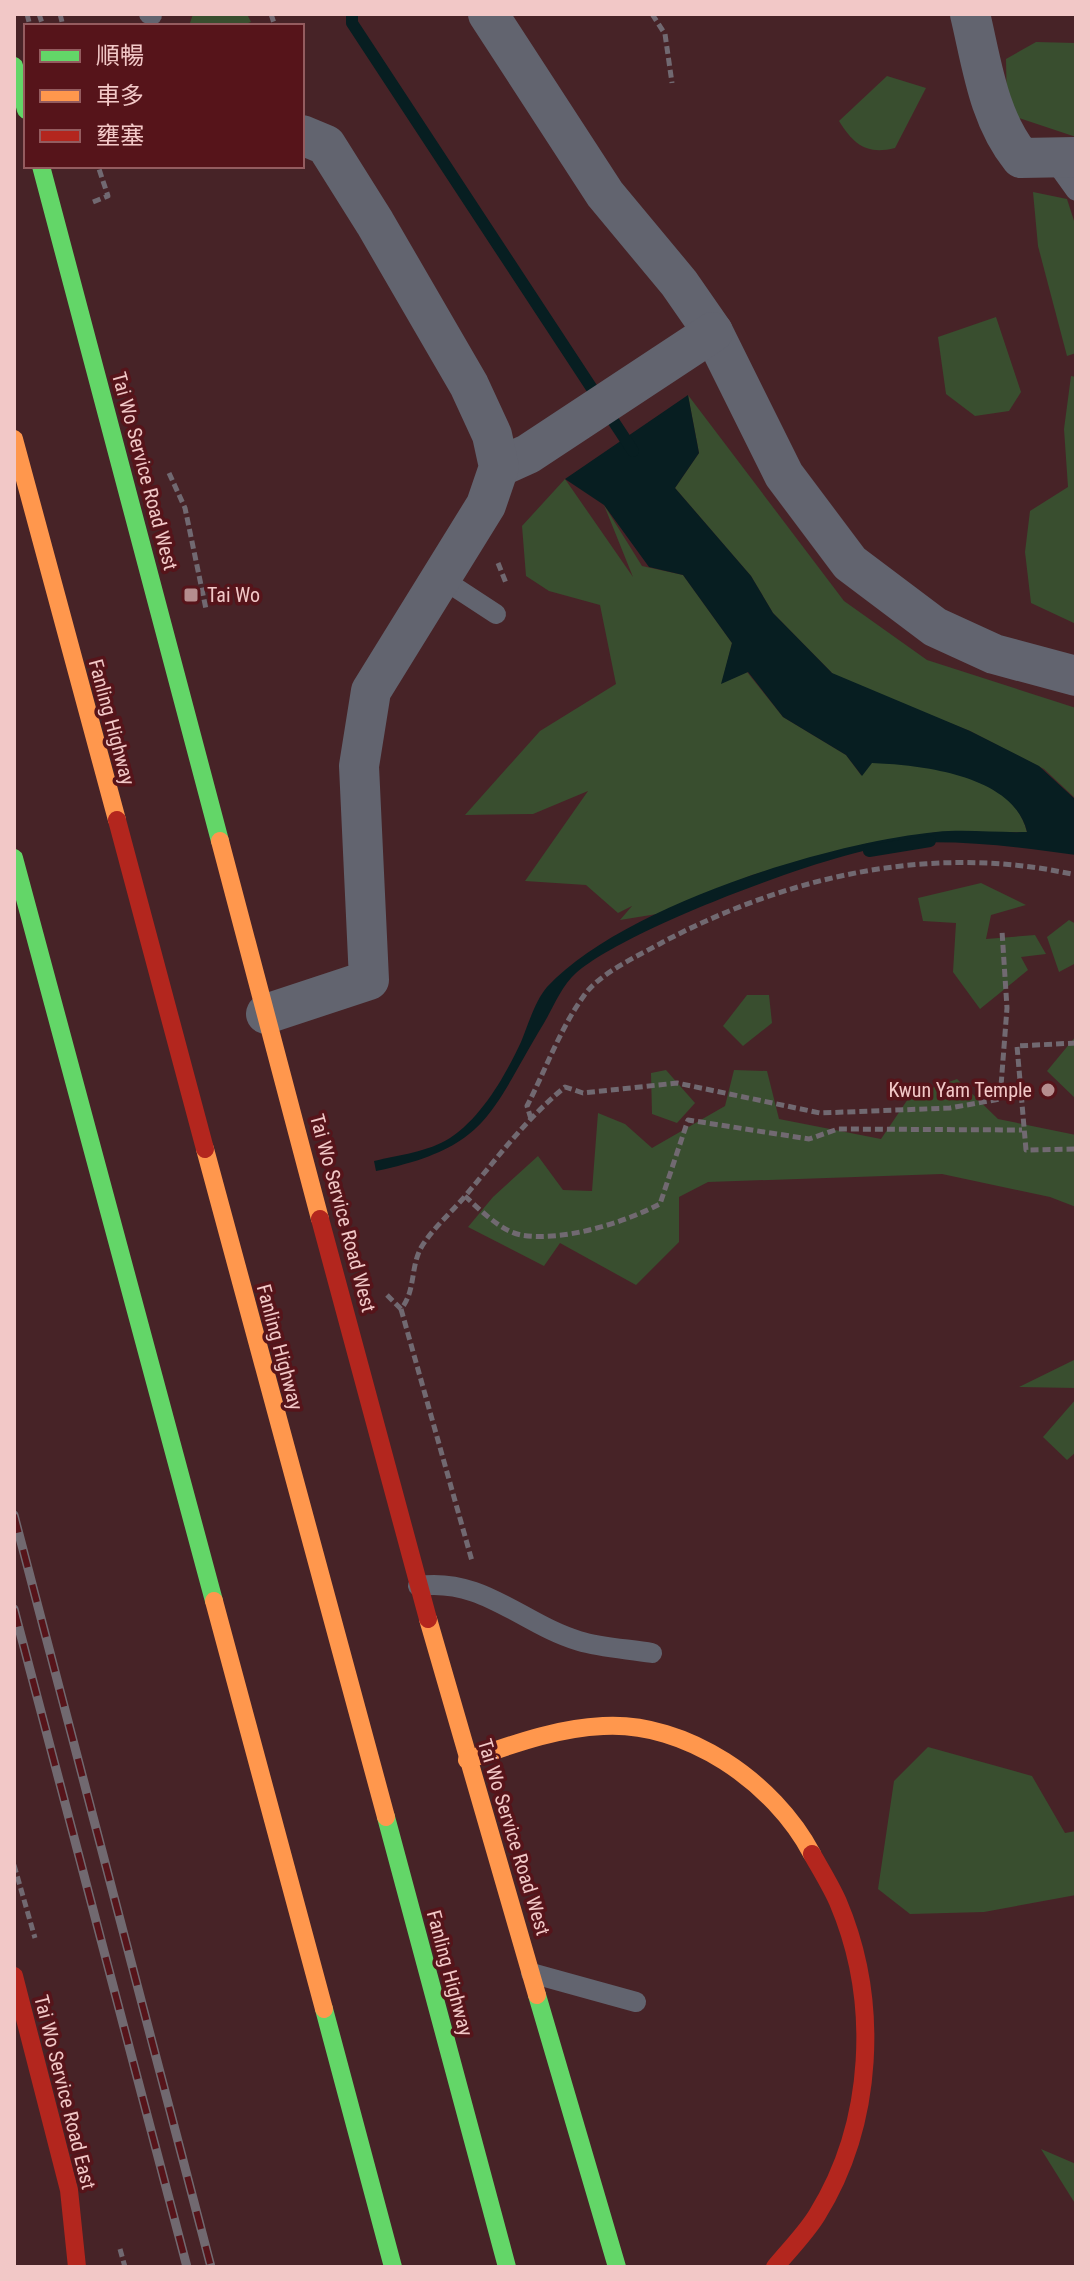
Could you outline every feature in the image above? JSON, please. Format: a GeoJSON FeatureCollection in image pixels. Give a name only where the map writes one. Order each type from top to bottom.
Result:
{"type":"FeatureCollection","features":[{"type":"Feature","properties":{"kind":"main road"},"geometry":{"type":"LineString","coordinates":[[14,66],[24,103]]}},
{"type":"Feature","properties":{"kind":"main road","name":"Tai Wo Service Road West"},"geometry":{"type":"LineString","coordinates":[[42,168],[418,1586],[617,2267]]}},
{"type":"Feature","properties":{"kind":"main road","name":"Fanling Highway"},"geometry":{"type":"LineString","coordinates":[[14,439],[507,2267]]}},
{"type":"Feature","properties":{"kind":"main road"},"geometry":{"type":"LineString","coordinates":[[14,858],[393,2267]]}},
{"type":"Feature","properties":{"kind":"main road"},"geometry":{"type":"LineString","coordinates":[[467,1760],[564,1731],[600,1725],[629,1726],[673,1736],[710,1754],[749,1780],[785,1814],[824,1869],[849,1923],[864,1988],[866,2053],[861,2090],[843,2158],[828,2195],[805,2233],[775,2267]]}},
{"type":"Feature","properties":{"kind":"main road","name":"Tai Wo Service Road East"},"geometry":{"type":"LineString","coordinates":[[14,1976],[69,2190],[77,2267]]}},
{"type":"Feature","properties":{"kind":"street"},"geometry":{"type":"LineString","coordinates":[[488,14],[605,194],[679,283],[713,332],[784,475],[850,563],[935,627],[994,654],[1076,676]]}},
{"type":"Feature","properties":{"kind":"street"},"geometry":{"type":"LineString","coordinates":[[970,14],[992,106],[1005,139],[1021,158],[1065,158]]}},
{"type":"Feature","properties":{"kind":"street"},"geometry":{"type":"LineString","coordinates":[[304,136],[326,145],[469,385],[492,435],[514,460]]}},
{"type":"Feature","properties":{"kind":"street"},"geometry":{"type":"LineString","coordinates":[[266,1014],[372,988],[359,766],[371,691],[514,460],[713,332]]}},
{"type":"Feature","properties":{"kind":"lane"},"geometry":{"type":"LineString","coordinates":[[1065,158],[1076,191]]}},
{"type":"Feature","properties":{"kind":"lane"},"geometry":{"type":"LineString","coordinates":[[441,578],[496,614]]}},
{"type":"Feature","properties":{"kind":"lane"},"geometry":{"type":"LineString","coordinates":[[418,1586],[444,1582],[479,1594],[578,1641],[652,1653]]}},
{"type":"Feature","properties":{"kind":"lane"},"geometry":{"type":"LineString","coordinates":[[531,1973],[636,2002]]}},
{"type":"Feature","properties":{"kind":"path"},"geometry":{"type":"LineString","coordinates":[[652,14],[665,34],[672,83]]}},
{"type":"Feature","properties":{"kind":"path"},"geometry":{"type":"LineString","coordinates":[[99,168],[108,196]]}},
{"type":"Feature","properties":{"kind":"path"},"geometry":{"type":"LineString","coordinates":[[531,1119],[527,1106],[583,995],[643,953],[690,928],[748,903],[898,865],[978,862],[1037,867],[1076,875]]}},
{"type":"Feature","properties":{"kind":"path"},"geometry":{"type":"LineString","coordinates":[[401,1309],[409,1299],[415,1257],[429,1234],[465,1196],[495,1156],[565,1087],[583,1093],[677,1083],[820,1113],[950,1108],[1000,1099],[1007,1008],[1002,931]]}},
{"type":"Feature","properties":{"kind":"path"},"geometry":{"type":"LineString","coordinates":[[1076,1043],[1017,1046],[1026,1150],[1076,1149]]}},
{"type":"Feature","properties":{"kind":"path"},"geometry":{"type":"LineString","coordinates":[[465,1196],[486,1216],[520,1235],[572,1232],[629,1220],[660,1204],[688,1120],[809,1139],[838,1129],[1022,1130]]}},
{"type":"Feature","properties":{"kind":"path"},"geometry":{"type":"LineString","coordinates":[[370,1293],[386,1294],[394,1306],[401,1309]]}},
{"type":"Feature","properties":{"kind":"path"},"geometry":{"type":"LineString","coordinates":[[401,1309],[479,1594]]}},
{"type":"Feature","properties":{"kind":"green space"},"geometry":{"type":"Polygon","coordinates":[[[193,14],[247,14],[251,22],[246,24],[190,24],[193,14]]]}},
{"type":"Feature","properties":{"kind":"green space"},"geometry":{"type":"Polygon","coordinates":[[[1036,42],[1076,43],[1076,137],[1007,114],[1006,59],[1036,42]]]}},
{"type":"Feature","properties":{"kind":"green space"},"geometry":{"type":"Polygon","coordinates":[[[887,76],[926,88],[895,148],[869,149],[856,142],[839,121],[887,76]]]}},
{"type":"Feature","properties":{"kind":"green space"},"geometry":{"type":"Polygon","coordinates":[[[1033,192],[1067,199],[1076,227],[1076,353],[1067,356],[1038,246],[1033,192]]]}},
{"type":"Feature","properties":{"kind":"green space"},"geometry":{"type":"Polygon","coordinates":[[[996,317],[1021,392],[1009,411],[975,416],[946,394],[938,337],[996,317]]]}},
{"type":"Feature","properties":{"kind":"green space"},"geometry":{"type":"Polygon","coordinates":[[[1071,376],[1076,377],[1076,624],[1031,603],[1025,552],[1030,511],[1068,487],[1064,429],[1071,376]]]}},
{"type":"Feature","properties":{"kind":"green space"},"geometry":{"type":"Polygon","coordinates":[[[688,395],[844,601],[927,660],[1076,708],[1076,799],[1044,769],[970,731],[838,679],[773,613],[751,576],[675,488],[699,453],[688,395]]]}},
{"type":"Feature","properties":{"kind":"green space"},"geometry":{"type":"Polygon","coordinates":[[[565,479],[633,577],[604,505],[642,566],[683,575],[732,643],[722,683],[747,672],[783,717],[846,755],[861,775],[872,762],[893,763],[940,769],[985,784],[1004,796],[1018,812],[1027,832],[937,832],[865,844],[752,875],[657,914],[620,920],[632,906],[618,913],[586,885],[525,881],[588,791],[533,814],[465,815],[540,731],[616,684],[600,605],[549,591],[526,576],[522,526],[565,479]]]}},
{"type":"Feature","properties":{"kind":"green space"},"geometry":{"type":"Polygon","coordinates":[[[981,883],[1026,905],[991,915],[986,939],[1035,935],[1046,954],[1021,957],[1028,970],[980,1009],[953,972],[956,923],[923,921],[918,898],[981,883]]]}},
{"type":"Feature","properties":{"kind":"green space"},"geometry":{"type":"Polygon","coordinates":[[[1069,920],[1076,924],[1076,963],[1059,972],[1047,937],[1069,920]]]}},
{"type":"Feature","properties":{"kind":"green space"},"geometry":{"type":"Polygon","coordinates":[[[747,995],[769,995],[772,1023],[743,1046],[723,1026],[747,995]]]}},
{"type":"Feature","properties":{"kind":"green space"},"geometry":{"type":"Polygon","coordinates":[[[1076,1036],[1076,1099],[1047,1071],[1076,1036]]]}},
{"type":"Feature","properties":{"kind":"green space"},"geometry":{"type":"Polygon","coordinates":[[[666,1070],[695,1103],[677,1123],[652,1114],[651,1073],[666,1070]]]}},
{"type":"Feature","properties":{"kind":"green space"},"geometry":{"type":"Polygon","coordinates":[[[734,1070],[767,1071],[779,1119],[881,1139],[910,1096],[957,1079],[998,1119],[1076,1135],[1076,1207],[1050,1197],[942,1174],[708,1182],[679,1197],[679,1242],[636,1285],[560,1243],[544,1266],[468,1227],[493,1197],[538,1156],[563,1190],[592,1191],[598,1113],[625,1124],[652,1148],[725,1106],[734,1070]]]}},
{"type":"Feature","properties":{"kind":"green space"},"geometry":{"type":"Polygon","coordinates":[[[1076,1359],[1076,1388],[1019,1387],[1076,1359]]]}},
{"type":"Feature","properties":{"kind":"green space"},"geometry":{"type":"Polygon","coordinates":[[[1076,1399],[1076,1452],[1067,1460],[1043,1437],[1076,1399]]]}},
{"type":"Feature","properties":{"kind":"green space"},"geometry":{"type":"Polygon","coordinates":[[[928,1747],[1032,1776],[1065,1833],[1076,1831],[1076,1895],[984,1912],[910,1914],[878,1889],[894,1781],[928,1747]]]}},
{"type":"Feature","properties":{"kind":"green space"},"geometry":{"type":"Polygon","coordinates":[[[1041,2149],[1076,2164],[1076,2205],[1041,2149]]]}},
{"type":"Feature","properties":{"kind":"water"},"geometry":{"type":"Polygon","coordinates":[[[688,395],[699,453],[675,488],[751,576],[773,613],[832,673],[970,731],[1039,766],[1076,800],[1076,855],[992,845],[907,843],[876,848],[786,874],[685,914],[602,955],[571,978],[496,1103],[482,1122],[464,1138],[442,1151],[376,1171],[374,1161],[432,1147],[462,1129],[492,1095],[547,987],[581,958],[624,930],[729,883],[840,849],[936,832],[1027,832],[1019,813],[1004,797],[985,786],[939,771],[892,764],[872,763],[862,776],[846,755],[783,717],[748,672],[721,684],[732,643],[683,575],[649,567],[604,505],[565,479],[688,395]]]}},
{"type":"Feature","properties":{"kind":"waterway"},"geometry":{"type":"LineString","coordinates":[[352,14],[352,23],[633,451]]}},
{"type":"Feature","properties":{"kind":"waterway"},"geometry":{"type":"LineString","coordinates":[[869,851],[930,841]]}},
{"type":"Feature","properties":{"kind":"railway"},"geometry":{"type":"LineString","coordinates":[[14,1515],[211,2267]]}},
{"type":"Feature","properties":{"kind":"railway"},"geometry":{"type":"LineString","coordinates":[[14,1609],[187,2267]]}},
{"type":"Feature","properties":{"kind":"traffic: fast"},"geometry":{"type":"LineString","coordinates":[[14,66],[24,103]]}},
{"type":"Feature","properties":{"kind":"traffic: fast"},"geometry":{"type":"LineString","coordinates":[[42,168],[220,841]]}},
{"type":"Feature","properties":{"kind":"traffic: fast"},"geometry":{"type":"LineString","coordinates":[[14,858],[214,1601]]}},
{"type":"Feature","properties":{"kind":"traffic: fast"},"geometry":{"type":"LineString","coordinates":[[386,1817],[507,2267]]}},
{"type":"Feature","properties":{"kind":"traffic: fast"},"geometry":{"type":"LineString","coordinates":[[537,1995],[617,2267]]}},
{"type":"Feature","properties":{"kind":"traffic: fast"},"geometry":{"type":"LineString","coordinates":[[324,2009],[393,2267]]}},
{"type":"Feature","properties":{"kind":"traffic: slow"},"geometry":{"type":"LineString","coordinates":[[14,439],[117,820]]}},
{"type":"Feature","properties":{"kind":"traffic: slow"},"geometry":{"type":"LineString","coordinates":[[220,841],[320,1219]]}},
{"type":"Feature","properties":{"kind":"traffic: slow"},"geometry":{"type":"LineString","coordinates":[[205,1149],[386,1817]]}},
{"type":"Feature","properties":{"kind":"traffic: slow"},"geometry":{"type":"LineString","coordinates":[[214,1601],[324,2009]]}},
{"type":"Feature","properties":{"kind":"traffic: slow"},"geometry":{"type":"LineString","coordinates":[[428,1619],[537,1995]]}},
{"type":"Feature","properties":{"kind":"traffic: slow"},"geometry":{"type":"LineString","coordinates":[[467,1760],[534,1738],[585,1727],[634,1727],[665,1734],[696,1745],[751,1781],[796,1828],[812,1854]]}},
{"type":"Feature","properties":{"kind":"traffic: jam"},"geometry":{"type":"LineString","coordinates":[[117,820],[205,1149]]}},
{"type":"Feature","properties":{"kind":"traffic: jam"},"geometry":{"type":"LineString","coordinates":[[320,1219],[428,1619]]}},
{"type":"Feature","properties":{"kind":"traffic: jam"},"geometry":{"type":"LineString","coordinates":[[775,2267],[813,2222],[836,2179],[860,2102],[865,2061],[865,2020],[851,1940],[838,1902],[812,1854]]}},
{"type":"Feature","properties":{"kind":"traffic: jam"},"geometry":{"type":"LineString","coordinates":[[14,1976],[69,2190],[77,2267]]}},
{"type":"Feature","properties":{"kind":"place","name":"Tai Wo"},"geometry":{"type":"Point","coordinates":[191,595]}},
{"type":"Feature","properties":{"kind":"place","name":"Kwun Yam Temple"},"geometry":{"type":"Point","coordinates":[1048,1090]}}]}
